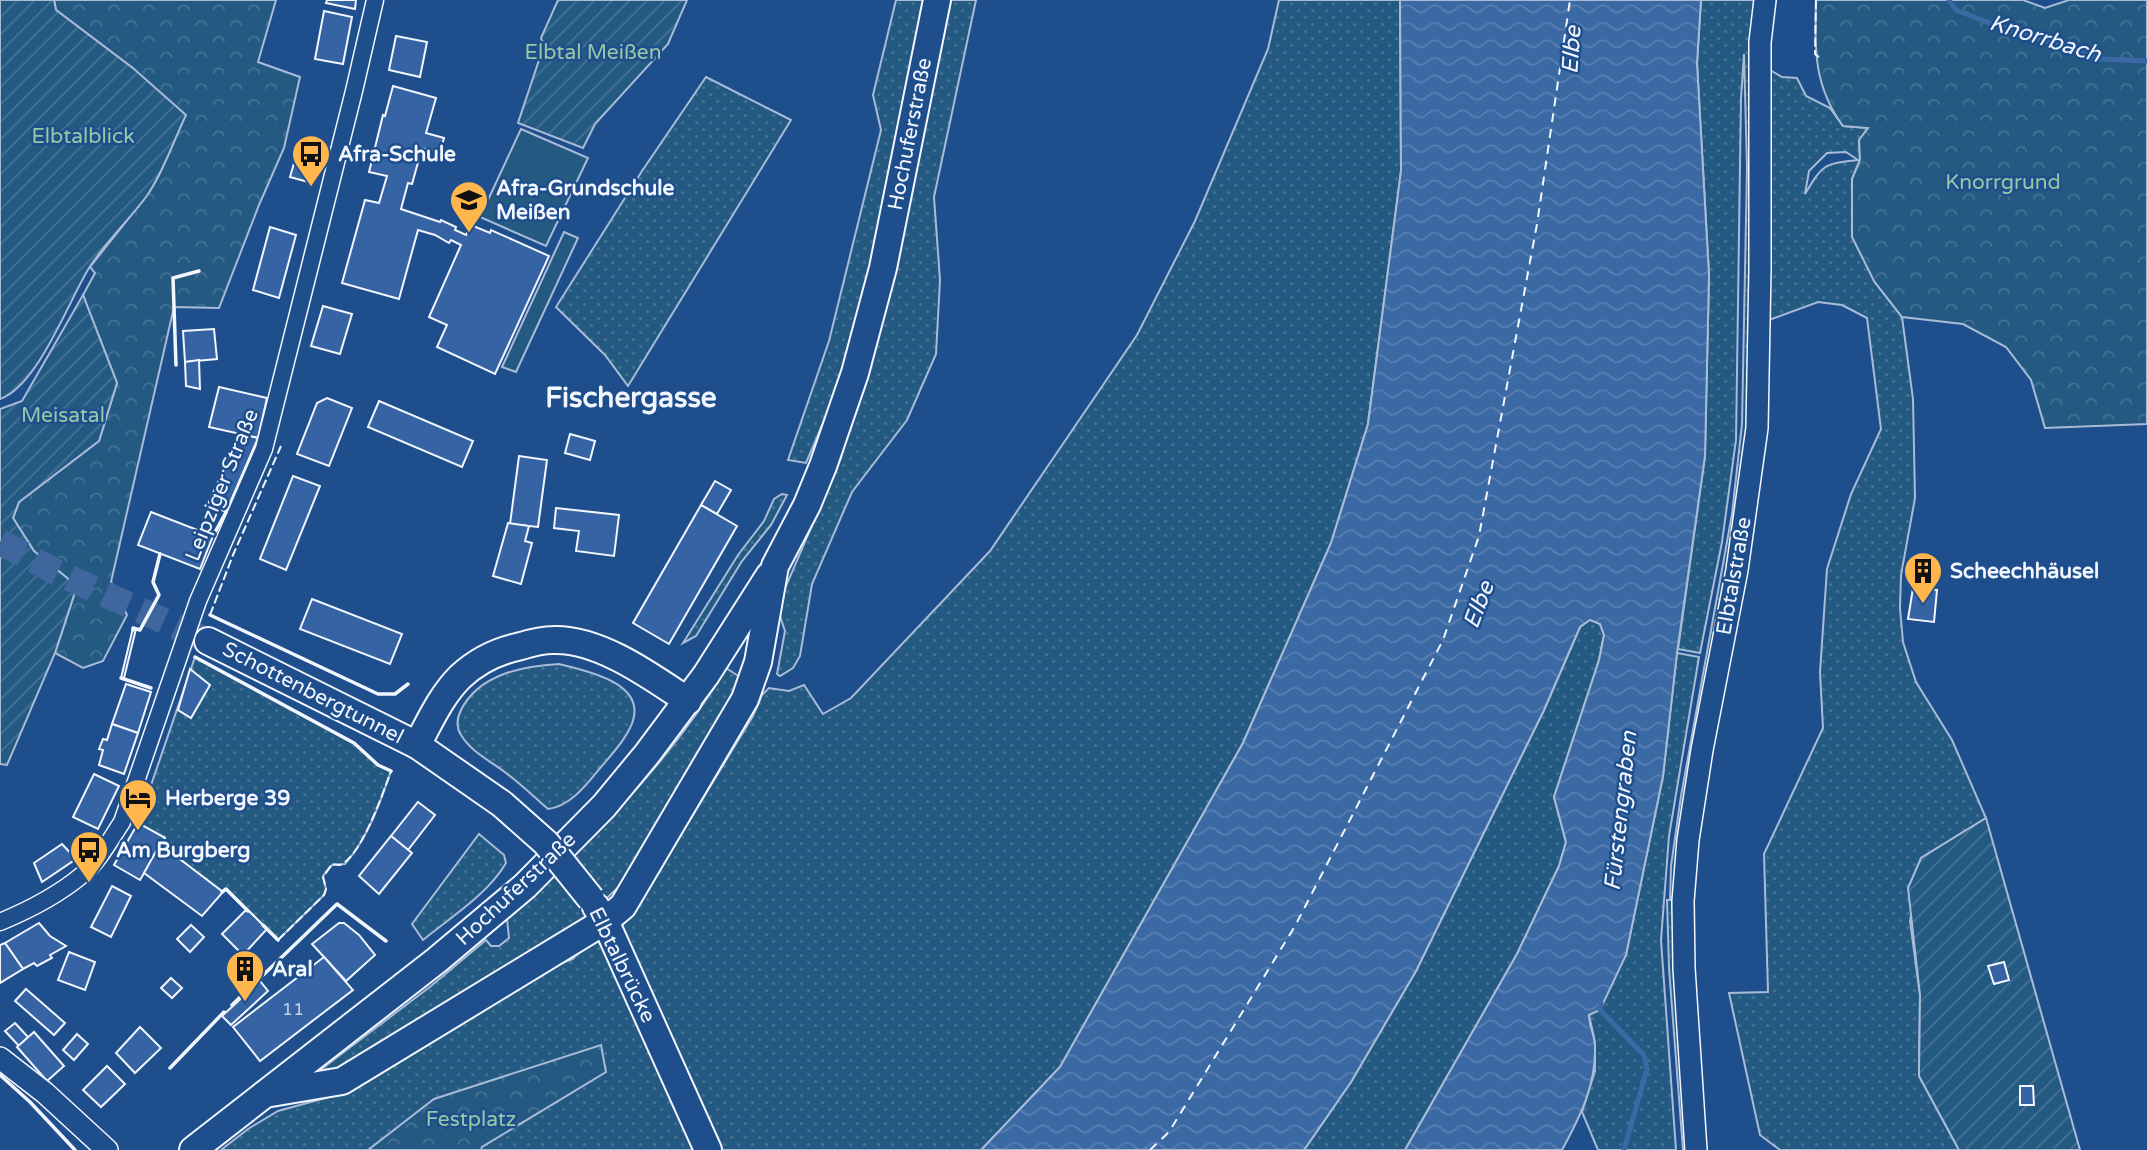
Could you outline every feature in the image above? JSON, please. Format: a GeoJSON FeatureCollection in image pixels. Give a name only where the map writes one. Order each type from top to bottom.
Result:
{"type":"FeatureCollection","features":[{"type":"Feature","properties":{"kind":"main road","name":"Hochuferstraße"},"geometry":{"type":"LineString","coordinates":[[193,1150],[437,960],[525,886],[604,806],[688,701],[775,566],[807,505],[827,456],[855,373],[883,268],[937,0]]}},
{"type":"Feature","properties":{"kind":"main road"},"geometry":{"type":"LineString","coordinates":[[265,1094],[342,1080],[598,910],[623,906],[745,699],[758,662],[775,566]]}},
{"type":"Feature","properties":{"kind":"main road","name":"Schottenbergtunnel"},"geometry":{"type":"LineString","coordinates":[[208,640],[417,745],[502,804]]}},
{"type":"Feature","properties":{"kind":"main road"},"geometry":{"type":"LineString","coordinates":[[417,745],[440,701],[458,678],[478,661],[510,648],[551,640],[584,645],[607,654],[657,680],[688,701]]}},
{"type":"Feature","properties":{"kind":"main road","name":"Elbtalbrücke"},"geometry":{"type":"LineString","coordinates":[[502,804],[546,843],[598,910],[708,1150]]}},
{"type":"Feature","properties":{"kind":"street","name":"Leipziger Straße"},"geometry":{"type":"LineString","coordinates":[[0,922],[35,906],[82,875],[103,851],[122,822],[198,601],[264,449],[375,0]]}},
{"type":"Feature","properties":{"kind":"street","name":"Elbtalstraße"},"geometry":{"type":"LineString","coordinates":[[1696,1150],[1684,968],[1683,901],[1688,840],[1700,762],[1737,570],[1757,428],[1760,42],[1765,0]]}},
{"type":"Feature","properties":{"kind":"street"},"geometry":{"type":"LineString","coordinates":[[0,1058],[45,1093],[107,1150]]}},
{"type":"Feature","properties":{"kind":"green space","name":"Elbtalblick"},"geometry":{"type":"Polygon","coordinates":[[[0,0],[54,0],[56,10],[134,69],[186,115],[152,188],[89,268],[39,361],[14,391],[0,399],[0,0]]]}},
{"type":"Feature","properties":{"kind":"green space"},"geometry":{"type":"Polygon","coordinates":[[[54,0],[276,0],[258,62],[300,77],[284,148],[219,308],[174,307],[111,582],[127,615],[103,661],[83,668],[55,653],[77,586],[34,551],[13,518],[19,502],[99,441],[117,383],[83,295],[95,273],[90,267],[148,194],[134,69],[56,10],[54,0]]]}},
{"type":"Feature","properties":{"kind":"green space","name":"Elbtal Meißen"},"geometry":{"type":"Polygon","coordinates":[[[558,0],[687,0],[668,44],[595,124],[583,148],[518,123],[544,45],[541,38],[558,0]]]}},
{"type":"Feature","properties":{"kind":"green space"},"geometry":{"type":"Polygon","coordinates":[[[896,0],[927,0],[851,357],[806,463],[788,460],[829,341],[881,130],[873,95],[896,0]]]}},
{"type":"Feature","properties":{"kind":"green space"},"geometry":{"type":"Polygon","coordinates":[[[949,0],[976,0],[934,197],[940,280],[936,354],[907,420],[852,492],[812,584],[800,656],[793,668],[780,676],[777,674],[785,631],[777,607],[841,458],[949,0]]]}},
{"type":"Feature","properties":{"kind":"green space"},"geometry":{"type":"Polygon","coordinates":[[[1279,0],[1400,0],[1401,171],[1368,424],[1331,543],[1243,743],[1060,1067],[981,1150],[221,1150],[278,1111],[340,1094],[554,966],[573,959],[605,921],[646,892],[753,716],[762,695],[769,688],[789,691],[804,685],[823,714],[851,698],[990,551],[1137,335],[1195,221],[1268,49],[1279,0]]]}},
{"type":"Feature","properties":{"kind":"green space"},"geometry":{"type":"Polygon","coordinates":[[[1701,0],[1755,0],[1747,461],[1672,901],[1687,1150],[1683,1150],[1669,968],[1667,900],[1670,900],[1671,866],[1681,796],[1732,514],[1742,424],[1747,168],[1744,54],[1736,440],[1722,542],[1700,653],[1678,649],[1705,456],[1709,275],[1697,63],[1701,0]]]}},
{"type":"Feature","properties":{"kind":"green space","name":"Knorrgrund"},"geometry":{"type":"Polygon","coordinates":[[[1816,0],[2023,0],[2045,8],[2069,0],[2147,0],[2147,424],[2045,428],[2031,380],[2006,347],[1963,324],[1902,317],[1874,281],[1852,237],[1852,179],[1860,160],[1859,140],[1868,128],[1843,126],[1826,96],[1816,51],[1816,0]]]}},
{"type":"Feature","properties":{"kind":"green space"},"geometry":{"type":"Polygon","coordinates":[[[1770,70],[1782,77],[1797,78],[1806,96],[1830,108],[1843,126],[1869,128],[1859,140],[1860,160],[1852,179],[1874,281],[1902,317],[1913,399],[1915,498],[1901,575],[1903,642],[1916,682],[1952,740],[1986,818],[1921,858],[1910,921],[1920,995],[1919,1076],[1959,1150],[1780,1150],[1760,1135],[1729,993],[1768,992],[1764,854],[1823,728],[1820,672],[1827,569],[1851,494],[1881,429],[1867,318],[1842,305],[1818,302],[1769,320],[1770,70]],[[1846,152],[1827,153],[1809,171],[1805,194],[1825,167],[1858,160],[1846,152]]]}},
{"type":"Feature","properties":{"kind":"green space"},"geometry":{"type":"Polygon","coordinates":[[[706,77],[791,120],[628,386],[605,355],[556,307],[642,171],[706,77]]]}},
{"type":"Feature","properties":{"kind":"green space"},"geometry":{"type":"Polygon","coordinates":[[[521,129],[588,158],[546,246],[480,217],[521,129]]]}},
{"type":"Feature","properties":{"kind":"green space"},"geometry":{"type":"Polygon","coordinates":[[[564,232],[578,238],[516,372],[502,367],[564,232]]]}},
{"type":"Feature","properties":{"kind":"green space","name":"Meisatal"},"geometry":{"type":"Polygon","coordinates":[[[83,295],[117,383],[99,441],[19,502],[13,518],[34,551],[77,586],[55,653],[7,765],[0,764],[0,409],[22,401],[83,295]]]}},
{"type":"Feature","properties":{"kind":"green space"},"geometry":{"type":"Polygon","coordinates":[[[782,494],[787,495],[771,525],[742,561],[696,636],[683,643],[738,555],[764,521],[774,499],[782,494]]]}},
{"type":"Feature","properties":{"kind":"green space"},"geometry":{"type":"Polygon","coordinates":[[[1590,619],[1600,624],[1604,635],[1599,660],[1554,797],[1566,842],[1559,866],[1517,954],[1405,1150],[1304,1150],[1351,1082],[1416,971],[1544,710],[1580,627],[1590,619]]]}},
{"type":"Feature","properties":{"kind":"green space"},"geometry":{"type":"Polygon","coordinates":[[[1677,653],[1699,657],[1669,836],[1661,940],[1676,1150],[1598,1150],[1582,1112],[1595,1071],[1595,1042],[1589,1015],[1626,955],[1663,776],[1677,653]]]}},
{"type":"Feature","properties":{"kind":"green space"},"geometry":{"type":"Polygon","coordinates":[[[195,657],[354,743],[378,765],[391,771],[372,820],[353,854],[345,864],[332,865],[323,876],[326,889],[324,895],[278,940],[226,889],[222,892],[160,844],[164,837],[138,823],[195,657]]]}},
{"type":"Feature","properties":{"kind":"green space"},"geometry":{"type":"Polygon","coordinates":[[[559,664],[614,682],[625,690],[632,700],[634,713],[624,739],[584,787],[564,804],[548,809],[512,777],[471,747],[461,735],[458,722],[461,710],[469,698],[490,680],[517,670],[559,664]]]}},
{"type":"Feature","properties":{"kind":"green space"},"geometry":{"type":"Polygon","coordinates":[[[726,668],[743,679],[626,880],[575,928],[327,1076],[311,1077],[431,986],[486,940],[491,946],[499,946],[509,938],[507,919],[597,831],[653,770],[704,703],[726,668]]]}},
{"type":"Feature","properties":{"kind":"green space"},"geometry":{"type":"Polygon","coordinates":[[[1986,818],[2080,1150],[1959,1150],[1919,1076],[1920,995],[1908,888],[1921,858],[1986,818]]]}},
{"type":"Feature","properties":{"kind":"green space"},"geometry":{"type":"Polygon","coordinates":[[[479,834],[504,855],[506,863],[479,895],[423,940],[412,924],[479,834]]]}},
{"type":"Feature","properties":{"kind":"green space","name":"Festplatz"},"geometry":{"type":"Polygon","coordinates":[[[601,1045],[606,1072],[481,1150],[368,1150],[434,1099],[601,1045]]]}},
{"type":"Feature","properties":{"kind":"water","name":"Elbe"},"geometry":{"type":"Polygon","coordinates":[[[1400,0],[1701,0],[1697,63],[1709,275],[1705,456],[1677,653],[1663,776],[1626,955],[1600,1010],[1589,1015],[1595,1043],[1595,1061],[1586,1100],[1562,1150],[1405,1150],[1517,954],[1559,866],[1566,842],[1554,797],[1599,660],[1604,635],[1600,624],[1590,620],[1580,627],[1544,710],[1416,971],[1351,1082],[1304,1150],[981,1150],[1060,1067],[1243,743],[1331,543],[1368,424],[1401,171],[1400,0]]]}},
{"type":"Feature","properties":{"kind":"building"},"geometry":{"type":"Polygon","coordinates":[[[327,0],[356,0],[355,9],[326,3],[327,0]]]}},
{"type":"Feature","properties":{"kind":"building"},"geometry":{"type":"Polygon","coordinates":[[[324,11],[352,17],[343,64],[315,59],[324,11]]]}},
{"type":"Feature","properties":{"kind":"building"},"geometry":{"type":"Polygon","coordinates":[[[396,36],[427,42],[420,77],[389,70],[396,36]]]}},
{"type":"Feature","properties":{"kind":"building"},"geometry":{"type":"Polygon","coordinates":[[[393,86],[436,98],[426,133],[444,138],[439,157],[434,155],[435,152],[422,148],[412,184],[408,183],[401,209],[440,222],[441,220],[466,235],[471,225],[490,233],[491,230],[549,256],[495,374],[437,347],[447,325],[429,317],[461,245],[418,230],[399,299],[342,283],[365,200],[379,203],[387,176],[369,172],[393,86]]]}},
{"type":"Feature","properties":{"kind":"building"},"geometry":{"type":"Polygon","coordinates":[[[301,139],[323,145],[312,183],[290,177],[301,139]]]}},
{"type":"Feature","properties":{"kind":"building"},"geometry":{"type":"Polygon","coordinates":[[[270,227],[296,235],[279,298],[253,290],[270,227]]]}},
{"type":"Feature","properties":{"kind":"building"},"geometry":{"type":"Polygon","coordinates":[[[323,306],[352,314],[340,354],[311,346],[323,306]]]}},
{"type":"Feature","properties":{"kind":"building"},"geometry":{"type":"Polygon","coordinates":[[[214,329],[217,359],[185,362],[183,331],[214,329]]]}},
{"type":"Feature","properties":{"kind":"building"},"geometry":{"type":"Polygon","coordinates":[[[199,360],[200,389],[186,386],[185,362],[199,360]]]}},
{"type":"Feature","properties":{"kind":"building"},"geometry":{"type":"Polygon","coordinates":[[[219,387],[267,398],[258,438],[209,427],[219,387]]]}},
{"type":"Feature","properties":{"kind":"building"},"geometry":{"type":"Polygon","coordinates":[[[327,398],[352,408],[329,466],[297,454],[317,403],[327,398]]]}},
{"type":"Feature","properties":{"kind":"building"},"geometry":{"type":"Polygon","coordinates":[[[379,401],[473,441],[462,467],[368,427],[379,401]]]}},
{"type":"Feature","properties":{"kind":"building"},"geometry":{"type":"Polygon","coordinates":[[[240,434],[258,438],[226,512],[208,504],[240,434]]]}},
{"type":"Feature","properties":{"kind":"building"},"geometry":{"type":"Polygon","coordinates":[[[570,434],[595,441],[590,460],[565,453],[570,434]]]}},
{"type":"Feature","properties":{"kind":"building"},"geometry":{"type":"Polygon","coordinates":[[[519,456],[547,460],[538,527],[510,524],[519,456]]]}},
{"type":"Feature","properties":{"kind":"building"},"geometry":{"type":"Polygon","coordinates":[[[293,476],[320,486],[286,570],[260,559],[293,476]]]}},
{"type":"Feature","properties":{"kind":"building"},"geometry":{"type":"Polygon","coordinates":[[[715,481],[731,490],[717,514],[701,505],[715,481]]]}},
{"type":"Feature","properties":{"kind":"building"},"geometry":{"type":"Polygon","coordinates":[[[701,505],[737,526],[669,644],[633,623],[701,505]]]}},
{"type":"Feature","properties":{"kind":"building"},"geometry":{"type":"Polygon","coordinates":[[[556,508],[619,515],[614,556],[576,551],[579,531],[554,528],[556,508]]]}},
{"type":"Feature","properties":{"kind":"building"},"geometry":{"type":"Polygon","coordinates":[[[151,512],[213,536],[200,569],[138,545],[151,512]]]}},
{"type":"Feature","properties":{"kind":"building"},"geometry":{"type":"Polygon","coordinates":[[[508,523],[529,526],[525,541],[532,543],[521,584],[493,576],[508,523]]]}},
{"type":"Feature","properties":{"kind":"building","name":"Scheechhäusel"},"geometry":{"type":"Polygon","coordinates":[[[1913,588],[1937,590],[1934,622],[1908,619],[1913,588]]]}},
{"type":"Feature","properties":{"kind":"building"},"geometry":{"type":"Polygon","coordinates":[[[312,599],[402,634],[390,664],[300,629],[312,599]]]}},
{"type":"Feature","properties":{"kind":"building"},"geometry":{"type":"Polygon","coordinates":[[[133,628],[136,629],[124,678],[121,678],[133,628]]]}},
{"type":"Feature","properties":{"kind":"building"},"geometry":{"type":"Polygon","coordinates":[[[190,669],[210,685],[191,718],[178,710],[190,669]]]}},
{"type":"Feature","properties":{"kind":"building"},"geometry":{"type":"Polygon","coordinates":[[[126,684],[151,692],[138,733],[112,724],[126,684]]]}},
{"type":"Feature","properties":{"kind":"building"},"geometry":{"type":"Polygon","coordinates":[[[112,724],[138,733],[124,774],[99,765],[103,750],[99,749],[103,739],[107,740],[112,724]]]}},
{"type":"Feature","properties":{"kind":"building"},"geometry":{"type":"Polygon","coordinates":[[[94,774],[119,786],[98,829],[73,817],[94,774]]]}},
{"type":"Feature","properties":{"kind":"building"},"geometry":{"type":"Polygon","coordinates":[[[418,802],[435,815],[408,850],[391,836],[418,802]]]}},
{"type":"Feature","properties":{"kind":"building"},"geometry":{"type":"Polygon","coordinates":[[[138,823],[165,838],[140,880],[114,865],[138,823]]]}},
{"type":"Feature","properties":{"kind":"building"},"geometry":{"type":"Polygon","coordinates":[[[391,836],[412,853],[379,894],[359,876],[391,836]]]}},
{"type":"Feature","properties":{"kind":"building"},"geometry":{"type":"Polygon","coordinates":[[[62,844],[76,859],[42,882],[34,863],[62,844]]]}},
{"type":"Feature","properties":{"kind":"building"},"geometry":{"type":"Polygon","coordinates":[[[160,844],[223,892],[202,916],[144,873],[160,844]]]}},
{"type":"Feature","properties":{"kind":"building"},"geometry":{"type":"Polygon","coordinates":[[[112,886],[131,896],[111,937],[91,927],[112,886]]]}},
{"type":"Feature","properties":{"kind":"building"},"geometry":{"type":"Polygon","coordinates":[[[247,909],[267,929],[243,955],[222,934],[247,909]]]}},
{"type":"Feature","properties":{"kind":"building"},"geometry":{"type":"Polygon","coordinates":[[[39,923],[50,936],[66,946],[50,955],[52,958],[37,966],[34,963],[23,969],[5,943],[39,923]]]}},
{"type":"Feature","properties":{"kind":"building"},"geometry":{"type":"Polygon","coordinates":[[[339,923],[344,923],[359,935],[375,955],[346,981],[312,944],[339,923]]]}},
{"type":"Feature","properties":{"kind":"building"},"geometry":{"type":"Polygon","coordinates":[[[191,925],[204,937],[190,952],[177,939],[191,925]]]}},
{"type":"Feature","properties":{"kind":"building"},"geometry":{"type":"Polygon","coordinates":[[[5,943],[23,969],[0,983],[0,945],[5,943]]]}},
{"type":"Feature","properties":{"kind":"building"},"geometry":{"type":"Polygon","coordinates":[[[69,952],[95,962],[85,990],[58,980],[69,952]]]}},
{"type":"Feature","properties":{"kind":"building","name":"Aral"},"geometry":{"type":"Polygon","coordinates":[[[324,957],[353,990],[260,1061],[233,1027],[324,957]]]}},
{"type":"Feature","properties":{"kind":"building"},"geometry":{"type":"Polygon","coordinates":[[[2004,962],[2009,980],[1994,984],[1988,966],[2004,962]]]}},
{"type":"Feature","properties":{"kind":"building"},"geometry":{"type":"Polygon","coordinates":[[[171,978],[182,988],[172,998],[161,988],[171,978]]]}},
{"type":"Feature","properties":{"kind":"building","name":"Aral"},"geometry":{"type":"Polygon","coordinates":[[[260,981],[268,991],[231,1025],[222,1016],[260,981]]]}},
{"type":"Feature","properties":{"kind":"building"},"geometry":{"type":"Polygon","coordinates":[[[26,989],[65,1023],[54,1035],[15,1001],[26,989]]]}},
{"type":"Feature","properties":{"kind":"building"},"geometry":{"type":"Polygon","coordinates":[[[15,1023],[28,1037],[19,1046],[5,1031],[15,1023]]]}},
{"type":"Feature","properties":{"kind":"building"},"geometry":{"type":"Polygon","coordinates":[[[140,1027],[161,1048],[135,1073],[116,1053],[140,1027]]]}},
{"type":"Feature","properties":{"kind":"building"},"geometry":{"type":"Polygon","coordinates":[[[34,1032],[64,1066],[47,1081],[17,1047],[34,1032]]]}},
{"type":"Feature","properties":{"kind":"building"},"geometry":{"type":"Polygon","coordinates":[[[77,1034],[88,1044],[74,1060],[63,1050],[77,1034]]]}},
{"type":"Feature","properties":{"kind":"building"},"geometry":{"type":"Polygon","coordinates":[[[107,1066],[125,1084],[101,1107],[83,1090],[107,1066]]]}},
{"type":"Feature","properties":{"kind":"building"},"geometry":{"type":"Polygon","coordinates":[[[2020,1086],[2033,1086],[2034,1105],[2020,1105],[2020,1086]]]}},
{"type":"Feature","properties":{"kind":"waterway","name":"Knorrbach"},"geometry":{"type":"LineString","coordinates":[[1949,0],[1956,10],[2100,59],[2147,61]]}},
{"type":"Feature","properties":{"kind":"waterway","name":"Fürstengraben"},"geometry":{"type":"LineString","coordinates":[[1601,1003],[1600,1010],[1644,1055],[1647,1069],[1624,1150]]}},
{"type":"Feature","properties":{"kind":"ferry route"},"geometry":{"type":"LineString","coordinates":[[1150,1150],[1169,1132],[1295,926],[1443,640],[1479,536],[1537,224],[1570,0]]}},
{"type":"Feature","properties":{"kind":"tunnel"},"geometry":{"type":"LineString","coordinates":[[0,542],[54,571],[208,641]]}},
{"type":"Feature","properties":{"kind":"fence"},"geometry":{"type":"LineString","coordinates":[[1816,0],[1815,54],[1820,58]]}},
{"type":"Feature","properties":{"kind":"fence"},"geometry":{"type":"LineString","coordinates":[[210,615],[281,446]]}},
{"type":"Feature","properties":{"kind":"fence"},"geometry":{"type":"LineString","coordinates":[[278,940],[324,895],[326,889],[323,877],[332,864],[340,865],[356,850],[391,771]]}},
{"type":"Feature","properties":{"kind":"wall"},"geometry":{"type":"LineString","coordinates":[[176,365],[173,278],[199,271]]}},
{"type":"Feature","properties":{"kind":"wall"},"geometry":{"type":"LineString","coordinates":[[213,536],[226,512]]}},
{"type":"Feature","properties":{"kind":"wall"},"geometry":{"type":"LineString","coordinates":[[133,630],[140,630],[159,595],[153,582],[160,554]]}},
{"type":"Feature","properties":{"kind":"wall"},"geometry":{"type":"LineString","coordinates":[[210,615],[378,694],[395,694],[408,684]]}},
{"type":"Feature","properties":{"kind":"wall"},"geometry":{"type":"LineString","coordinates":[[195,657],[354,743],[378,765],[391,771]]}},
{"type":"Feature","properties":{"kind":"wall"},"geometry":{"type":"LineString","coordinates":[[121,678],[151,688]]}},
{"type":"Feature","properties":{"kind":"wall"},"geometry":{"type":"LineString","coordinates":[[222,892],[226,889],[248,911]]}},
{"type":"Feature","properties":{"kind":"wall"},"geometry":{"type":"LineString","coordinates":[[232,1005],[337,904],[386,941]]}},
{"type":"Feature","properties":{"kind":"wall"},"geometry":{"type":"LineString","coordinates":[[263,925],[278,940]]}},
{"type":"Feature","properties":{"kind":"wall"},"geometry":{"type":"LineString","coordinates":[[170,1068],[224,1012]]}},
{"type":"Feature","properties":{"kind":"wall"},"geometry":{"type":"LineString","coordinates":[[0,1075],[30,1102],[75,1150]]}},
{"type":"Feature","properties":{"kind":"place","name":"Afra-Schule"},"geometry":{"type":"Point","coordinates":[311,188]}},
{"type":"Feature","properties":{"kind":"place","name":"Afra-Grundschule Meißen"},"geometry":{"type":"Point","coordinates":[469,234]}},
{"type":"Feature","properties":{"kind":"place","name":"Scheechhäusel"},"geometry":{"type":"Point","coordinates":[1923,605]}},
{"type":"Feature","properties":{"kind":"place","name":"Herberge 39"},"geometry":{"type":"Point","coordinates":[138,832]}},
{"type":"Feature","properties":{"kind":"place","name":"Am Burgberg"},"geometry":{"type":"Point","coordinates":[89,884]}},
{"type":"Feature","properties":{"kind":"place","name":"Aral"},"geometry":{"type":"Point","coordinates":[245,1003]}},
{"type":"Feature","properties":{"kind":"district","name":"Fischergasse"},"geometry":{"type":"Point","coordinates":[631,398]}}]}
